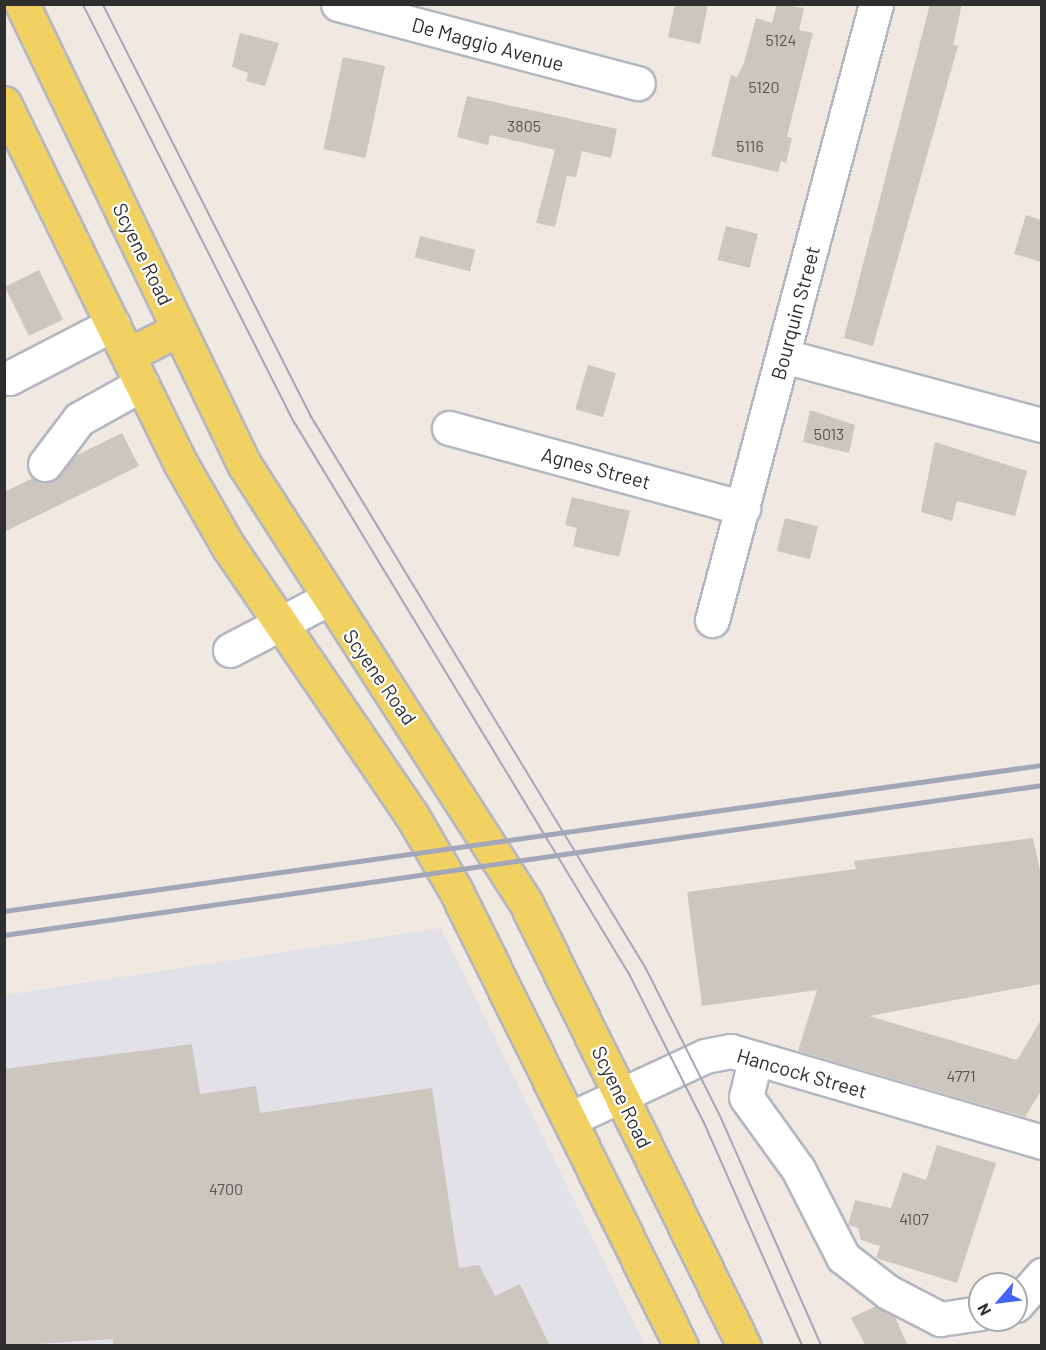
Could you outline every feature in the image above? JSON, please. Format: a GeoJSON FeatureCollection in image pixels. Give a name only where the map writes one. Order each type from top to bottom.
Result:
{"type":"FeatureCollection","features":[{"type":"Feature","properties":{"kind":"main road","name":"Scyene Road"},"geometry":{"type":"LineString","coordinates":[[22,4],[244,464],[327,599],[499,856],[621,1094],[744,1346]]}},
{"type":"Feature","properties":{"kind":"main road"},"geometry":{"type":"LineString","coordinates":[[4,104],[182,464],[279,627],[411,814],[456,891],[681,1346]]}},
{"type":"Feature","properties":{"kind":"main road"},"geometry":{"type":"LineString","coordinates":[[135,369],[179,328]]}},
{"type":"Feature","properties":{"kind":"street","name":"De Maggio Avenue"},"geometry":{"type":"LineString","coordinates":[[338,4],[425,16],[638,83]]}},
{"type":"Feature","properties":{"kind":"street","name":"Bourquin Street"},"geometry":{"type":"LineString","coordinates":[[712,620],[876,4]]}},
{"type":"Feature","properties":{"kind":"street"},"geometry":{"type":"LineString","coordinates":[[9,378],[113,324]]}},
{"type":"Feature","properties":{"kind":"street"},"geometry":{"type":"LineString","coordinates":[[784,356],[1041,424]]}},
{"type":"Feature","properties":{"kind":"street"},"geometry":{"type":"LineString","coordinates":[[45,464],[79,418],[135,369]]}},
{"type":"Feature","properties":{"kind":"street","name":"Agnes Street"},"geometry":{"type":"LineString","coordinates":[[449,428],[743,508]]}},
{"type":"Feature","properties":{"kind":"street"},"geometry":{"type":"LineString","coordinates":[[230,650],[279,627],[327,599]]}},
{"type":"Feature","properties":{"kind":"street","name":"Hancock Street"},"geometry":{"type":"LineString","coordinates":[[570,1119],[705,1056],[731,1051],[1041,1142]]}},
{"type":"Feature","properties":{"kind":"street"},"geometry":{"type":"LineString","coordinates":[[755,1059],[746,1097],[798,1169],[843,1257],[888,1292],[940,1318],[968,1315]]}},
{"type":"Feature","properties":{"kind":"street"},"geometry":{"type":"LineString","coordinates":[[1028,1291],[1041,1275]]}},
{"type":"Feature","properties":{"kind":"shaded area"},"geometry":{"type":"Polygon","coordinates":[[[441,928],[645,1345],[5,1346],[5,995],[441,928]]]}},
{"type":"Feature","properties":{"kind":"building"},"geometry":{"type":"Polygon","coordinates":[[[675,4],[708,4],[700,44],[668,37],[675,4]]]}},
{"type":"Feature","properties":{"kind":"building"},"geometry":{"type":"Polygon","coordinates":[[[777,4],[804,8],[799,30],[813,33],[787,137],[792,138],[786,163],[781,161],[778,172],[711,156],[731,75],[737,77],[744,63],[756,18],[772,23],[777,4]]]}},
{"type":"Feature","properties":{"kind":"building"},"geometry":{"type":"Polygon","coordinates":[[[930,4],[962,4],[953,45],[958,46],[873,346],[844,338],[930,4]]]}},
{"type":"Feature","properties":{"kind":"building"},"geometry":{"type":"Polygon","coordinates":[[[240,33],[279,43],[265,86],[246,81],[248,73],[232,67],[240,33]]]}},
{"type":"Feature","properties":{"kind":"building"},"geometry":{"type":"Polygon","coordinates":[[[343,57],[385,66],[366,158],[323,149],[343,57]]]}},
{"type":"Feature","properties":{"kind":"building"},"geometry":{"type":"Polygon","coordinates":[[[467,96],[617,129],[611,158],[582,151],[576,177],[567,176],[555,227],[536,223],[555,150],[490,135],[488,145],[457,137],[467,96]]]}},
{"type":"Feature","properties":{"kind":"building"},"geometry":{"type":"Polygon","coordinates":[[[1026,215],[1041,220],[1041,262],[1014,254],[1026,215]]]}},
{"type":"Feature","properties":{"kind":"building"},"geometry":{"type":"Polygon","coordinates":[[[726,226],[758,234],[750,268],[718,260],[726,226]]]}},
{"type":"Feature","properties":{"kind":"building"},"geometry":{"type":"Polygon","coordinates":[[[420,236],[475,250],[470,271],[415,257],[420,236]]]}},
{"type":"Feature","properties":{"kind":"building"},"geometry":{"type":"Polygon","coordinates":[[[39,270],[63,319],[29,336],[5,287],[39,270]]]}},
{"type":"Feature","properties":{"kind":"building"},"geometry":{"type":"Polygon","coordinates":[[[588,365],[616,373],[603,417],[575,409],[588,365]]]}},
{"type":"Feature","properties":{"kind":"building"},"geometry":{"type":"Polygon","coordinates":[[[810,410],[855,425],[849,453],[803,442],[810,410]]]}},
{"type":"Feature","properties":{"kind":"building"},"geometry":{"type":"Polygon","coordinates":[[[122,433],[139,466],[4,532],[4,492],[33,478],[53,481],[73,457],[122,433]]]}},
{"type":"Feature","properties":{"kind":"building"},"geometry":{"type":"Polygon","coordinates":[[[935,442],[1027,471],[1015,516],[957,501],[952,521],[921,512],[935,442]]]}},
{"type":"Feature","properties":{"kind":"building"},"geometry":{"type":"Polygon","coordinates":[[[572,497],[630,511],[619,557],[573,546],[577,528],[565,525],[572,497]]]}},
{"type":"Feature","properties":{"kind":"building"},"geometry":{"type":"Polygon","coordinates":[[[785,518],[818,526],[810,559],[777,551],[785,518]]]}},
{"type":"Feature","properties":{"kind":"building"},"geometry":{"type":"Polygon","coordinates":[[[1033,838],[1041,875],[1041,984],[869,1016],[1017,1060],[1041,1020],[1041,1091],[1025,1117],[798,1051],[817,990],[702,1006],[687,892],[856,869],[854,861],[1033,838]]]}},
{"type":"Feature","properties":{"kind":"building"},"geometry":{"type":"Polygon","coordinates":[[[192,1044],[200,1094],[256,1086],[260,1113],[432,1088],[459,1268],[479,1265],[495,1296],[520,1284],[550,1346],[113,1346],[113,1339],[4,1346],[4,1069],[192,1044]]]}},
{"type":"Feature","properties":{"kind":"building"},"geometry":{"type":"Polygon","coordinates":[[[937,1145],[996,1163],[957,1283],[876,1258],[880,1246],[861,1240],[858,1228],[848,1225],[855,1200],[891,1208],[903,1172],[926,1180],[937,1145]]]}},
{"type":"Feature","properties":{"kind":"building"},"geometry":{"type":"Polygon","coordinates":[[[876,1306],[895,1317],[908,1346],[866,1346],[851,1318],[876,1306]]]}},
{"type":"Feature","properties":{"kind":"tram line"},"geometry":{"type":"LineString","coordinates":[[83,4],[295,423],[630,975],[704,1122],[803,1346]]}},
{"type":"Feature","properties":{"kind":"tram line"},"geometry":{"type":"LineString","coordinates":[[103,4],[311,416],[646,968],[720,1115],[822,1346]]}},
{"type":"Feature","properties":{"kind":"railway"},"geometry":{"type":"LineString","coordinates":[[4,911],[1042,765]]}},
{"type":"Feature","properties":{"kind":"railway"},"geometry":{"type":"LineString","coordinates":[[4,935],[1042,785]]}}]}
